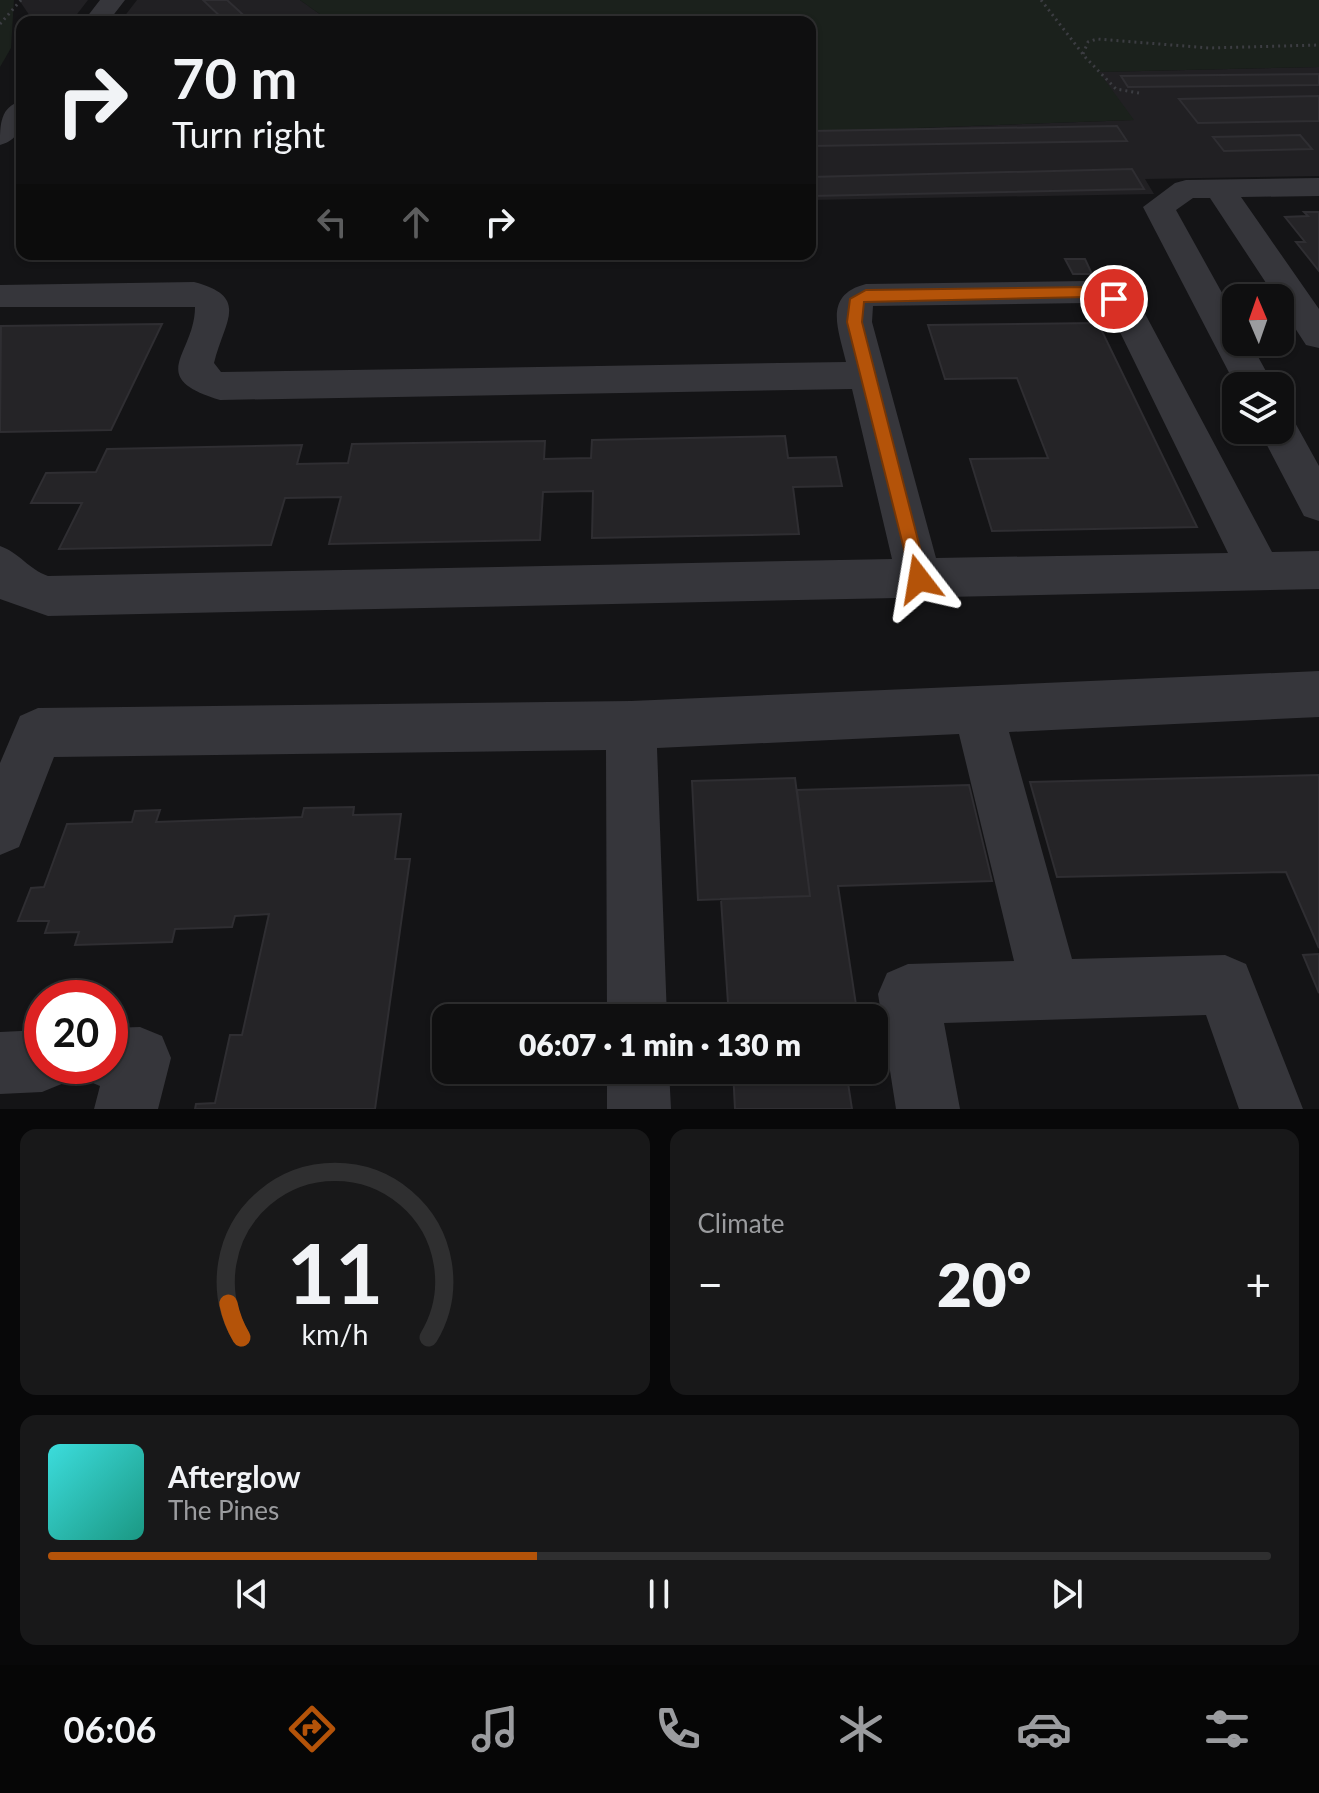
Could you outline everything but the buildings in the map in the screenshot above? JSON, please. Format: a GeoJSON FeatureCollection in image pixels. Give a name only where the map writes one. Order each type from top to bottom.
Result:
{"type":"FeatureCollection","features":[{"type":"Feature","properties":{"kind":"street"},"geometry":{"type":"LineString","coordinates":[[100,16],[113,0]]}},
{"type":"Feature","properties":{"kind":"street"},"geometry":{"type":"LineString","coordinates":[[0,136],[16,116]]}},
{"type":"Feature","properties":{"kind":"street"},"geometry":{"type":"LineString","coordinates":[[1247,372],[1159,207],[1186,189],[1319,187]]}},
{"type":"Feature","properties":{"kind":"street"},"geometry":{"type":"LineString","coordinates":[[1219,188],[1319,336]]}},
{"type":"Feature","properties":{"kind":"street"},"geometry":{"type":"LineString","coordinates":[[919,579],[854,322],[857,299],[866,295],[1087,292],[1114,299],[1130,316],[1258,569]]}},
{"type":"Feature","properties":{"kind":"street"},"geometry":{"type":"LineString","coordinates":[[0,296],[194,293],[205,296],[212,301],[215,312],[194,365],[195,375],[202,383],[220,386],[868,375]]}},
{"type":"Feature","properties":{"kind":"street"},"geometry":{"type":"LineString","coordinates":[[1287,444],[1319,504]]}},
{"type":"Feature","properties":{"kind":"street"},"geometry":{"type":"LineString","coordinates":[[0,565],[14,584],[48,596],[1319,570]]}},
{"type":"Feature","properties":{"kind":"street"},"geometry":{"type":"LineString","coordinates":[[0,828],[38,733],[631,725],[1319,694]]}},
{"type":"Feature","properties":{"kind":"street"},"geometry":{"type":"LineString","coordinates":[[978,710],[1051,990]]}},
{"type":"Feature","properties":{"kind":"street"},"geometry":{"type":"LineString","coordinates":[[631,725],[637,1004]]}},
{"type":"Feature","properties":{"kind":"street"},"geometry":{"type":"LineString","coordinates":[[928,1109],[908,994],[1225,985],[1271,1109]]}},
{"type":"Feature","properties":{"kind":"street"},"geometry":{"type":"LineString","coordinates":[[126,1109],[140,1058],[128,1058]]}},
{"type":"Feature","properties":{"kind":"street"},"geometry":{"type":"LineString","coordinates":[[0,1063],[24,1062]]}},
{"type":"Feature","properties":{"kind":"street"},"geometry":{"type":"LineString","coordinates":[[638,1084],[639,1109]]}},
{"type":"Feature","properties":{"kind":"path"},"geometry":{"type":"LineString","coordinates":[[0,24],[21,0]]}},
{"type":"Feature","properties":{"kind":"path"},"geometry":{"type":"LineString","coordinates":[[1041,0],[1083,54],[1116,89],[1139,93]]}},
{"type":"Feature","properties":{"kind":"path"},"geometry":{"type":"LineString","coordinates":[[1083,54],[1088,42],[1097,39],[1225,49],[1319,45]]}},
{"type":"Feature","properties":{"kind":"shaded area"},"geometry":{"type":"Polygon","coordinates":[[[0,0],[14,0],[11,48],[0,67],[0,0]]]}},
{"type":"Feature","properties":{"kind":"shaded area"},"geometry":{"type":"Polygon","coordinates":[[[19,0],[88,0],[76,16],[30,16],[19,0]]]}},
{"type":"Feature","properties":{"kind":"shaded area"},"geometry":{"type":"Polygon","coordinates":[[[137,0],[300,0],[323,16],[125,16],[137,0]]]}},
{"type":"Feature","properties":{"kind":"shaded area"},"geometry":{"type":"Polygon","coordinates":[[[300,0],[1319,0],[1319,67],[1099,72],[1134,120],[816,132],[816,16],[323,16],[300,0]]]}},
{"type":"Feature","properties":{"kind":"shaded area"},"geometry":{"type":"Polygon","coordinates":[[[1319,67],[1319,176],[1145,179],[1154,194],[816,200],[816,132],[1133,120],[1098,72],[1319,67]]]}},
{"type":"Feature","properties":{"kind":"route"},"geometry":{"type":"LineString","coordinates":[[919,579],[854,322],[857,299],[866,295],[1087,292],[1114,299]]}}]}
